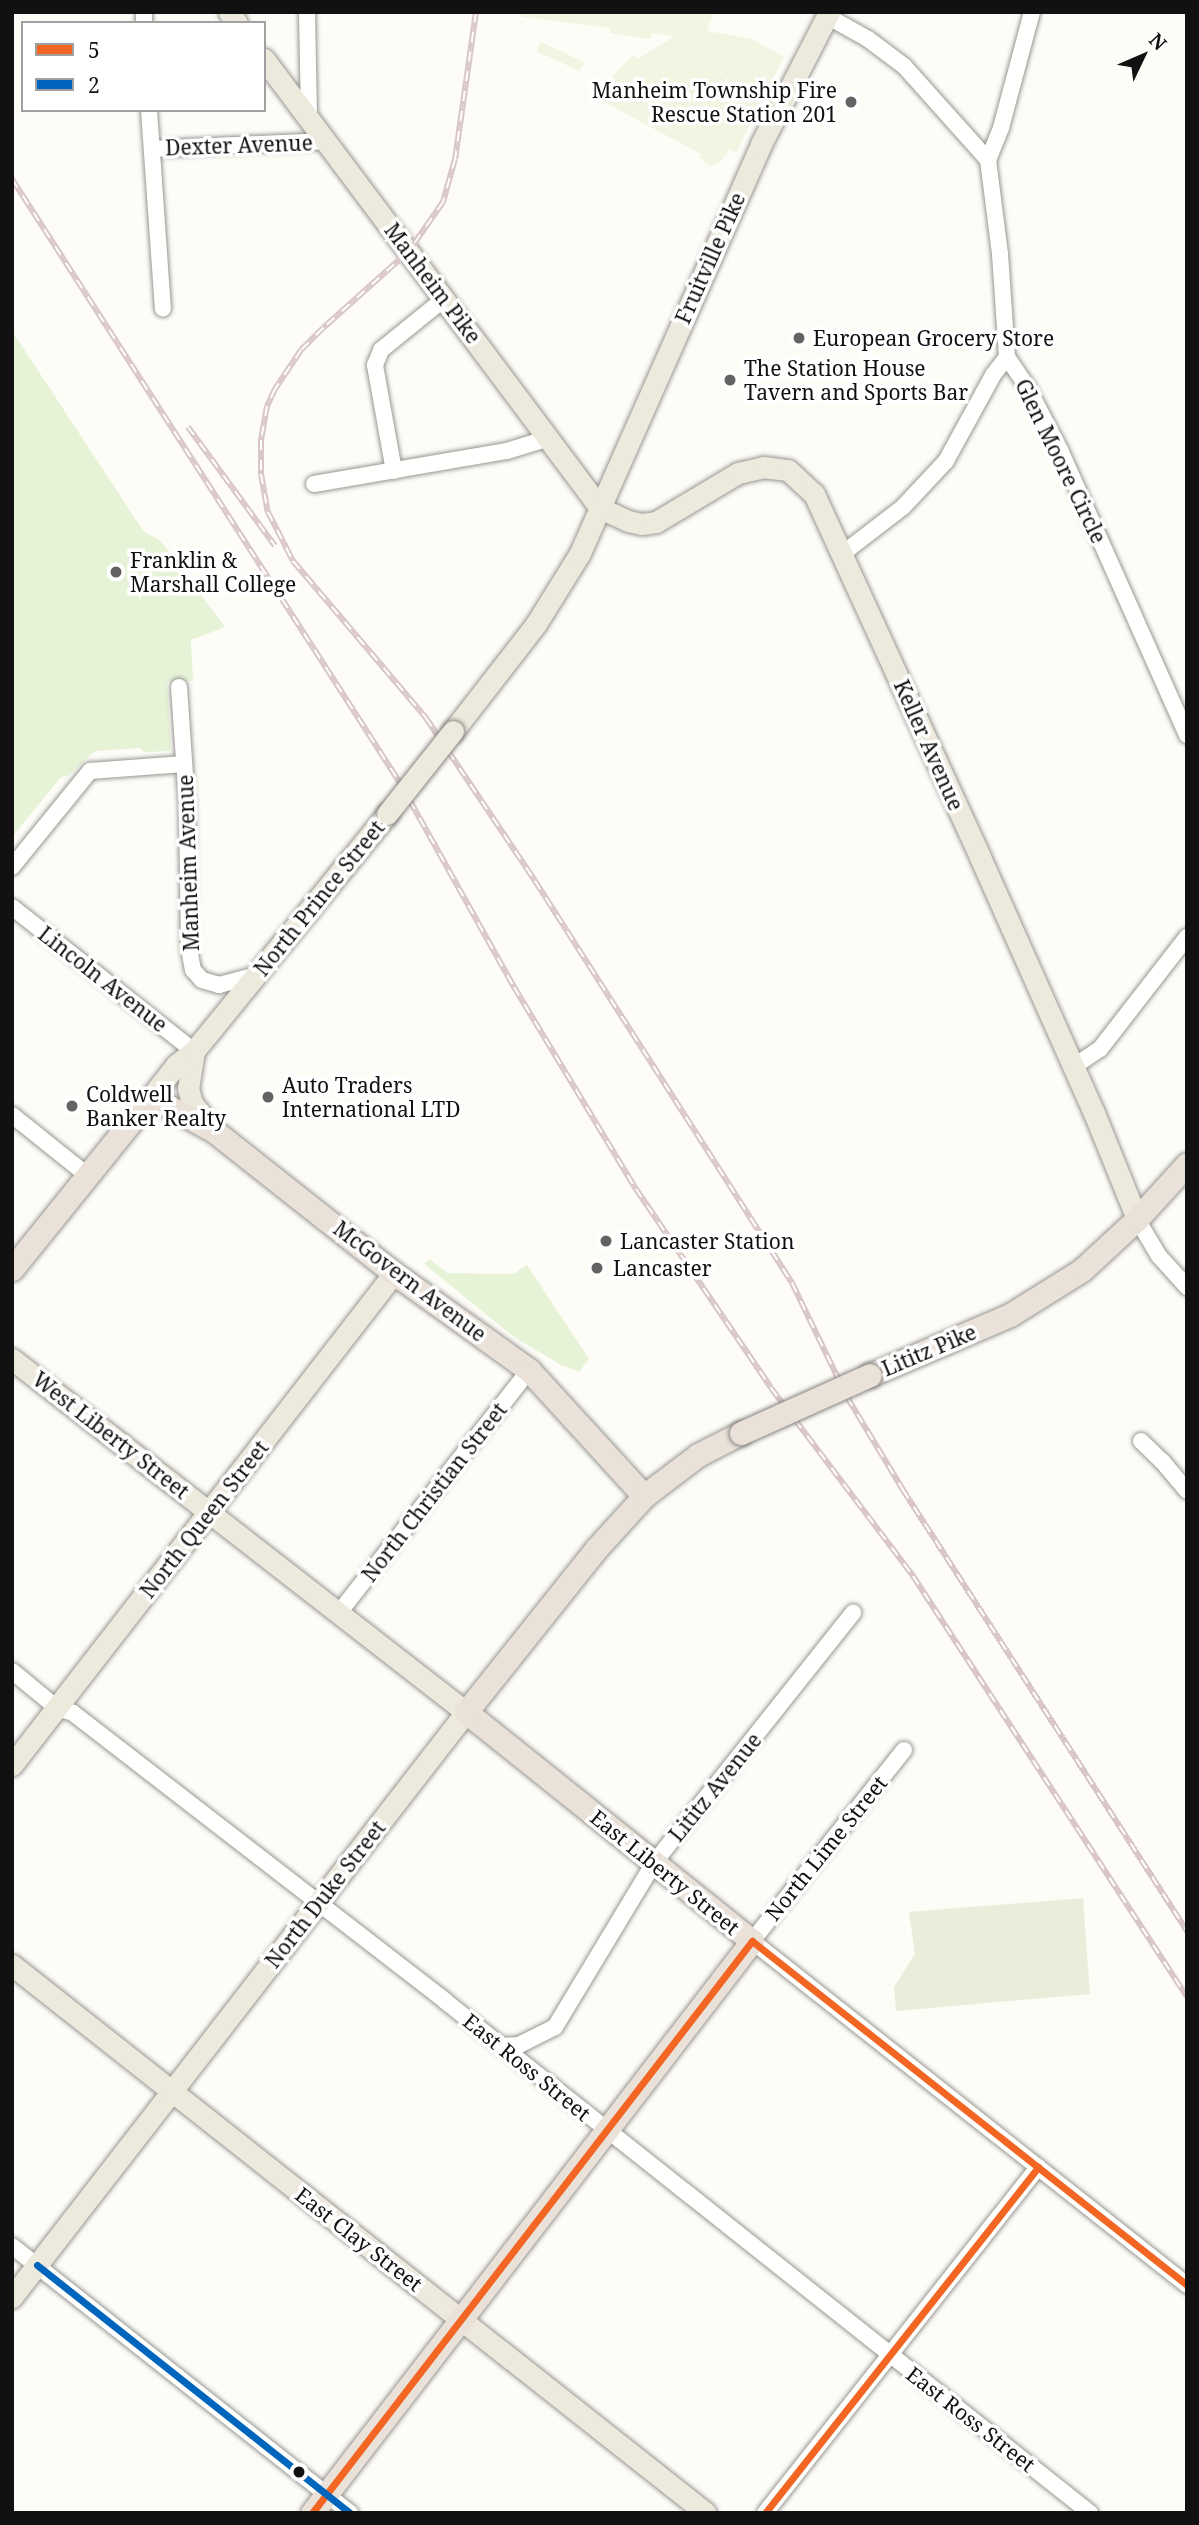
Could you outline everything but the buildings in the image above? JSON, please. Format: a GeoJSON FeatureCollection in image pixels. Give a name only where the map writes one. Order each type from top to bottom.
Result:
{"type":"FeatureCollection","features":[{"type":"Feature","properties":{"kind":"highway","name":"McGovern Avenue"},"geometry":{"type":"LineString","coordinates":[[151,1097],[214,1131],[394,1273],[529,1370],[644,1496]]}},
{"type":"Feature","properties":{"kind":"highway","name":"North Prince Street"},"geometry":{"type":"LineString","coordinates":[[12,1269],[151,1097]]}},
{"type":"Feature","properties":{"kind":"highway","name":"Lititz Pike"},"geometry":{"type":"LineString","coordinates":[[644,1496],[698,1455],[741,1433],[1010,1315],[1082,1270],[1137,1219],[1187,1164]]}},
{"type":"Feature","properties":{"kind":"highway","name":"North Duke Street"},"geometry":{"type":"LineString","coordinates":[[466,1712],[596,1549],[644,1496]]}},
{"type":"Feature","properties":{"kind":"highway","name":"East Liberty Street"},"geometry":{"type":"LineString","coordinates":[[466,1712],[751,1941]]}},
{"type":"Feature","properties":{"kind":"highway","name":"North Lime Street"},"geometry":{"type":"LineString","coordinates":[[312,2513],[751,1941]]}},
{"type":"Feature","properties":{"kind":"main road","name":"Fruitville Pike"},"geometry":{"type":"LineString","coordinates":[[600,508],[761,144],[828,14]]}},
{"type":"Feature","properties":{"kind":"main road","name":"Manheim Pike"},"geometry":{"type":"LineString","coordinates":[[266,62],[600,508]]}},
{"type":"Feature","properties":{"kind":"main road","name":"Keller Avenue"},"geometry":{"type":"LineString","coordinates":[[600,508],[628,521],[642,524],[656,522],[738,474],[762,467],[776,467],[797,476],[808,487],[822,509],[1073,1067],[1137,1219]]}},
{"type":"Feature","properties":{"kind":"main road","name":"North Prince Street"},"geometry":{"type":"LineString","coordinates":[[151,1097],[176,1065],[194,1051],[256,975],[536,624],[580,553],[600,508]]}},
{"type":"Feature","properties":{"kind":"main road"},"geometry":{"type":"LineString","coordinates":[[194,1051],[188,1088],[192,1103],[214,1131]]}},
{"type":"Feature","properties":{"kind":"main road","name":"North Queen Street"},"geometry":{"type":"LineString","coordinates":[[12,1765],[394,1273]]}},
{"type":"Feature","properties":{"kind":"main road","name":"West Liberty Street"},"geometry":{"type":"LineString","coordinates":[[12,1359],[210,1511]]}},
{"type":"Feature","properties":{"kind":"main road","name":"East Liberty Street"},"geometry":{"type":"LineString","coordinates":[[210,1511],[466,1712]]}},
{"type":"Feature","properties":{"kind":"main road","name":"North Duke Street"},"geometry":{"type":"LineString","coordinates":[[12,2297],[466,1712]]}},
{"type":"Feature","properties":{"kind":"main road","name":"East Clay Street"},"geometry":{"type":"LineString","coordinates":[[12,1965],[706,2513]]}},
{"type":"Feature","properties":{"kind":"street"},"geometry":{"type":"LineString","coordinates":[[307,12],[309,119]]}},
{"type":"Feature","properties":{"kind":"street","name":"Glen Moore Circle"},"geometry":{"type":"LineString","coordinates":[[1032,12],[1001,128],[988,160],[1000,254],[1007,357],[1028,388],[1056,442],[1187,735]]}},
{"type":"Feature","properties":{"kind":"street"},"geometry":{"type":"LineString","coordinates":[[828,14],[902,64],[988,160]]}},
{"type":"Feature","properties":{"kind":"street"},"geometry":{"type":"LineString","coordinates":[[149,112],[163,309]]}},
{"type":"Feature","properties":{"kind":"street","name":"Dexter Avenue"},"geometry":{"type":"LineString","coordinates":[[152,149],[326,141]]}},
{"type":"Feature","properties":{"kind":"street"},"geometry":{"type":"LineString","coordinates":[[394,471],[375,365],[381,350],[444,299]]}},
{"type":"Feature","properties":{"kind":"street"},"geometry":{"type":"LineString","coordinates":[[842,554],[903,507],[946,461],[993,375],[1007,357]]}},
{"type":"Feature","properties":{"kind":"street"},"geometry":{"type":"LineString","coordinates":[[314,484],[507,451],[549,438]]}},
{"type":"Feature","properties":{"kind":"street","name":"Manheim Avenue"},"geometry":{"type":"LineString","coordinates":[[179,687],[189,948],[193,970],[202,980],[219,985],[256,975]]}},
{"type":"Feature","properties":{"kind":"street"},"geometry":{"type":"LineString","coordinates":[[12,867],[90,771],[184,764]]}},
{"type":"Feature","properties":{"kind":"street","name":"Lincoln Avenue"},"geometry":{"type":"LineString","coordinates":[[12,907],[194,1051]]}},
{"type":"Feature","properties":{"kind":"street"},"geometry":{"type":"LineString","coordinates":[[1073,1067],[1100,1049],[1187,937]]}},
{"type":"Feature","properties":{"kind":"street"},"geometry":{"type":"LineString","coordinates":[[12,1115],[87,1175]]}},
{"type":"Feature","properties":{"kind":"street"},"geometry":{"type":"LineString","coordinates":[[1137,1219],[1159,1256],[1187,1287]]}},
{"type":"Feature","properties":{"kind":"street","name":"North Christian Street"},"geometry":{"type":"LineString","coordinates":[[338,1614],[529,1370]]}},
{"type":"Feature","properties":{"kind":"street"},"geometry":{"type":"LineString","coordinates":[[1141,1441],[1187,1491]]}},
{"type":"Feature","properties":{"kind":"street","name":"Lititz Avenue"},"geometry":{"type":"LineString","coordinates":[[501,2046],[519,2045],[555,2027],[654,1863],[853,1613]]}},
{"type":"Feature","properties":{"kind":"street","name":"East Ross Street"},"geometry":{"type":"LineString","coordinates":[[12,1671],[57,1708],[73,1713],[501,2046],[1090,2513]]}},
{"type":"Feature","properties":{"kind":"street","name":"North Lime Street"},"geometry":{"type":"LineString","coordinates":[[751,1941],[904,1749]]}},
{"type":"Feature","properties":{"kind":"street","name":"East Liberty Street"},"geometry":{"type":"LineString","coordinates":[[751,1941],[1187,2285]]}},
{"type":"Feature","properties":{"kind":"street"},"geometry":{"type":"LineString","coordinates":[[765,2513],[888,2353],[1038,2166]]}},
{"type":"Feature","properties":{"kind":"street"},"geometry":{"type":"LineString","coordinates":[[12,2246],[350,2513]]}},
{"type":"Feature","properties":{"kind":"green space"},"geometry":{"type":"Polygon","coordinates":[[[518,12],[714,12],[707,31],[752,39],[784,57],[736,153],[730,149],[721,161],[710,166],[699,157],[701,154],[604,102],[614,85],[609,80],[633,55],[638,59],[675,36],[651,33],[650,39],[610,33],[610,28],[522,17],[518,12]]]}},
{"type":"Feature","properties":{"kind":"green space"},"geometry":{"type":"Polygon","coordinates":[[[541,42],[584,62],[579,71],[537,51],[541,42]]]}},
{"type":"Feature","properties":{"kind":"green space"},"geometry":{"type":"Polygon","coordinates":[[[12,331],[144,532],[160,540],[225,627],[191,640],[193,681],[167,682],[171,751],[144,752],[140,748],[95,751],[68,776],[61,777],[12,837],[12,331]]]}},
{"type":"Feature","properties":{"kind":"green space"},"geometry":{"type":"Polygon","coordinates":[[[429,1259],[448,1273],[514,1274],[527,1265],[589,1359],[579,1372],[561,1365],[514,1337],[424,1264],[429,1259]]]}},
{"type":"Feature","properties":{"kind":"green space"},"geometry":{"type":"Polygon","coordinates":[[[1083,1898],[1090,1994],[896,2011],[894,1987],[915,1954],[909,1912],[1083,1898]]]}},
{"type":"Feature","properties":{"kind":"railway"},"geometry":{"type":"LineString","coordinates":[[476,12],[455,159],[443,202],[409,251],[301,350],[275,389],[267,406],[261,440],[261,474],[268,512],[293,561],[426,718],[535,881],[792,1283],[847,1397],[903,1490],[1187,1931]]}},
{"type":"Feature","properties":{"kind":"railway"},"geometry":{"type":"LineString","coordinates":[[12,179],[400,783],[514,987],[636,1189],[771,1388],[913,1576],[1187,1997]]}},
{"type":"Feature","properties":{"kind":"railway"},"geometry":{"type":"LineString","coordinates":[[188,427],[275,546]]}},
{"type":"Feature","properties":{"kind":"transit line","name":"5"},"geometry":{"type":"LineString","coordinates":[[312,2513],[752,1941],[1187,2285]]}},
{"type":"Feature","properties":{"kind":"transit line","name":"5"},"geometry":{"type":"LineString","coordinates":[[765,2513],[1038,2167]]}},
{"type":"Feature","properties":{"kind":"transit line","name":"2"},"geometry":{"type":"LineString","coordinates":[[37,2265],[350,2513]]}},
{"type":"Feature","properties":{"kind":"place","name":"Manheim Township Fire Rescue Station 201"},"geometry":{"type":"Point","coordinates":[851,102]}},
{"type":"Feature","properties":{"kind":"place","name":"European Grocery Store"},"geometry":{"type":"Point","coordinates":[799,338]}},
{"type":"Feature","properties":{"kind":"place","name":"The Station House Tavern and Sports Bar"},"geometry":{"type":"Point","coordinates":[730,380]}},
{"type":"Feature","properties":{"kind":"place","name":"Franklin & Marshall College"},"geometry":{"type":"Point","coordinates":[116,572]}},
{"type":"Feature","properties":{"kind":"place","name":"Auto Traders International LTD"},"geometry":{"type":"Point","coordinates":[268,1097]}},
{"type":"Feature","properties":{"kind":"place","name":"Coldwell Banker Realty"},"geometry":{"type":"Point","coordinates":[72,1106]}},
{"type":"Feature","properties":{"kind":"place","name":"Lancaster Station"},"geometry":{"type":"Point","coordinates":[606,1241]}},
{"type":"Feature","properties":{"kind":"place","name":"Lancaster"},"geometry":{"type":"Point","coordinates":[597,1268]}}]}
